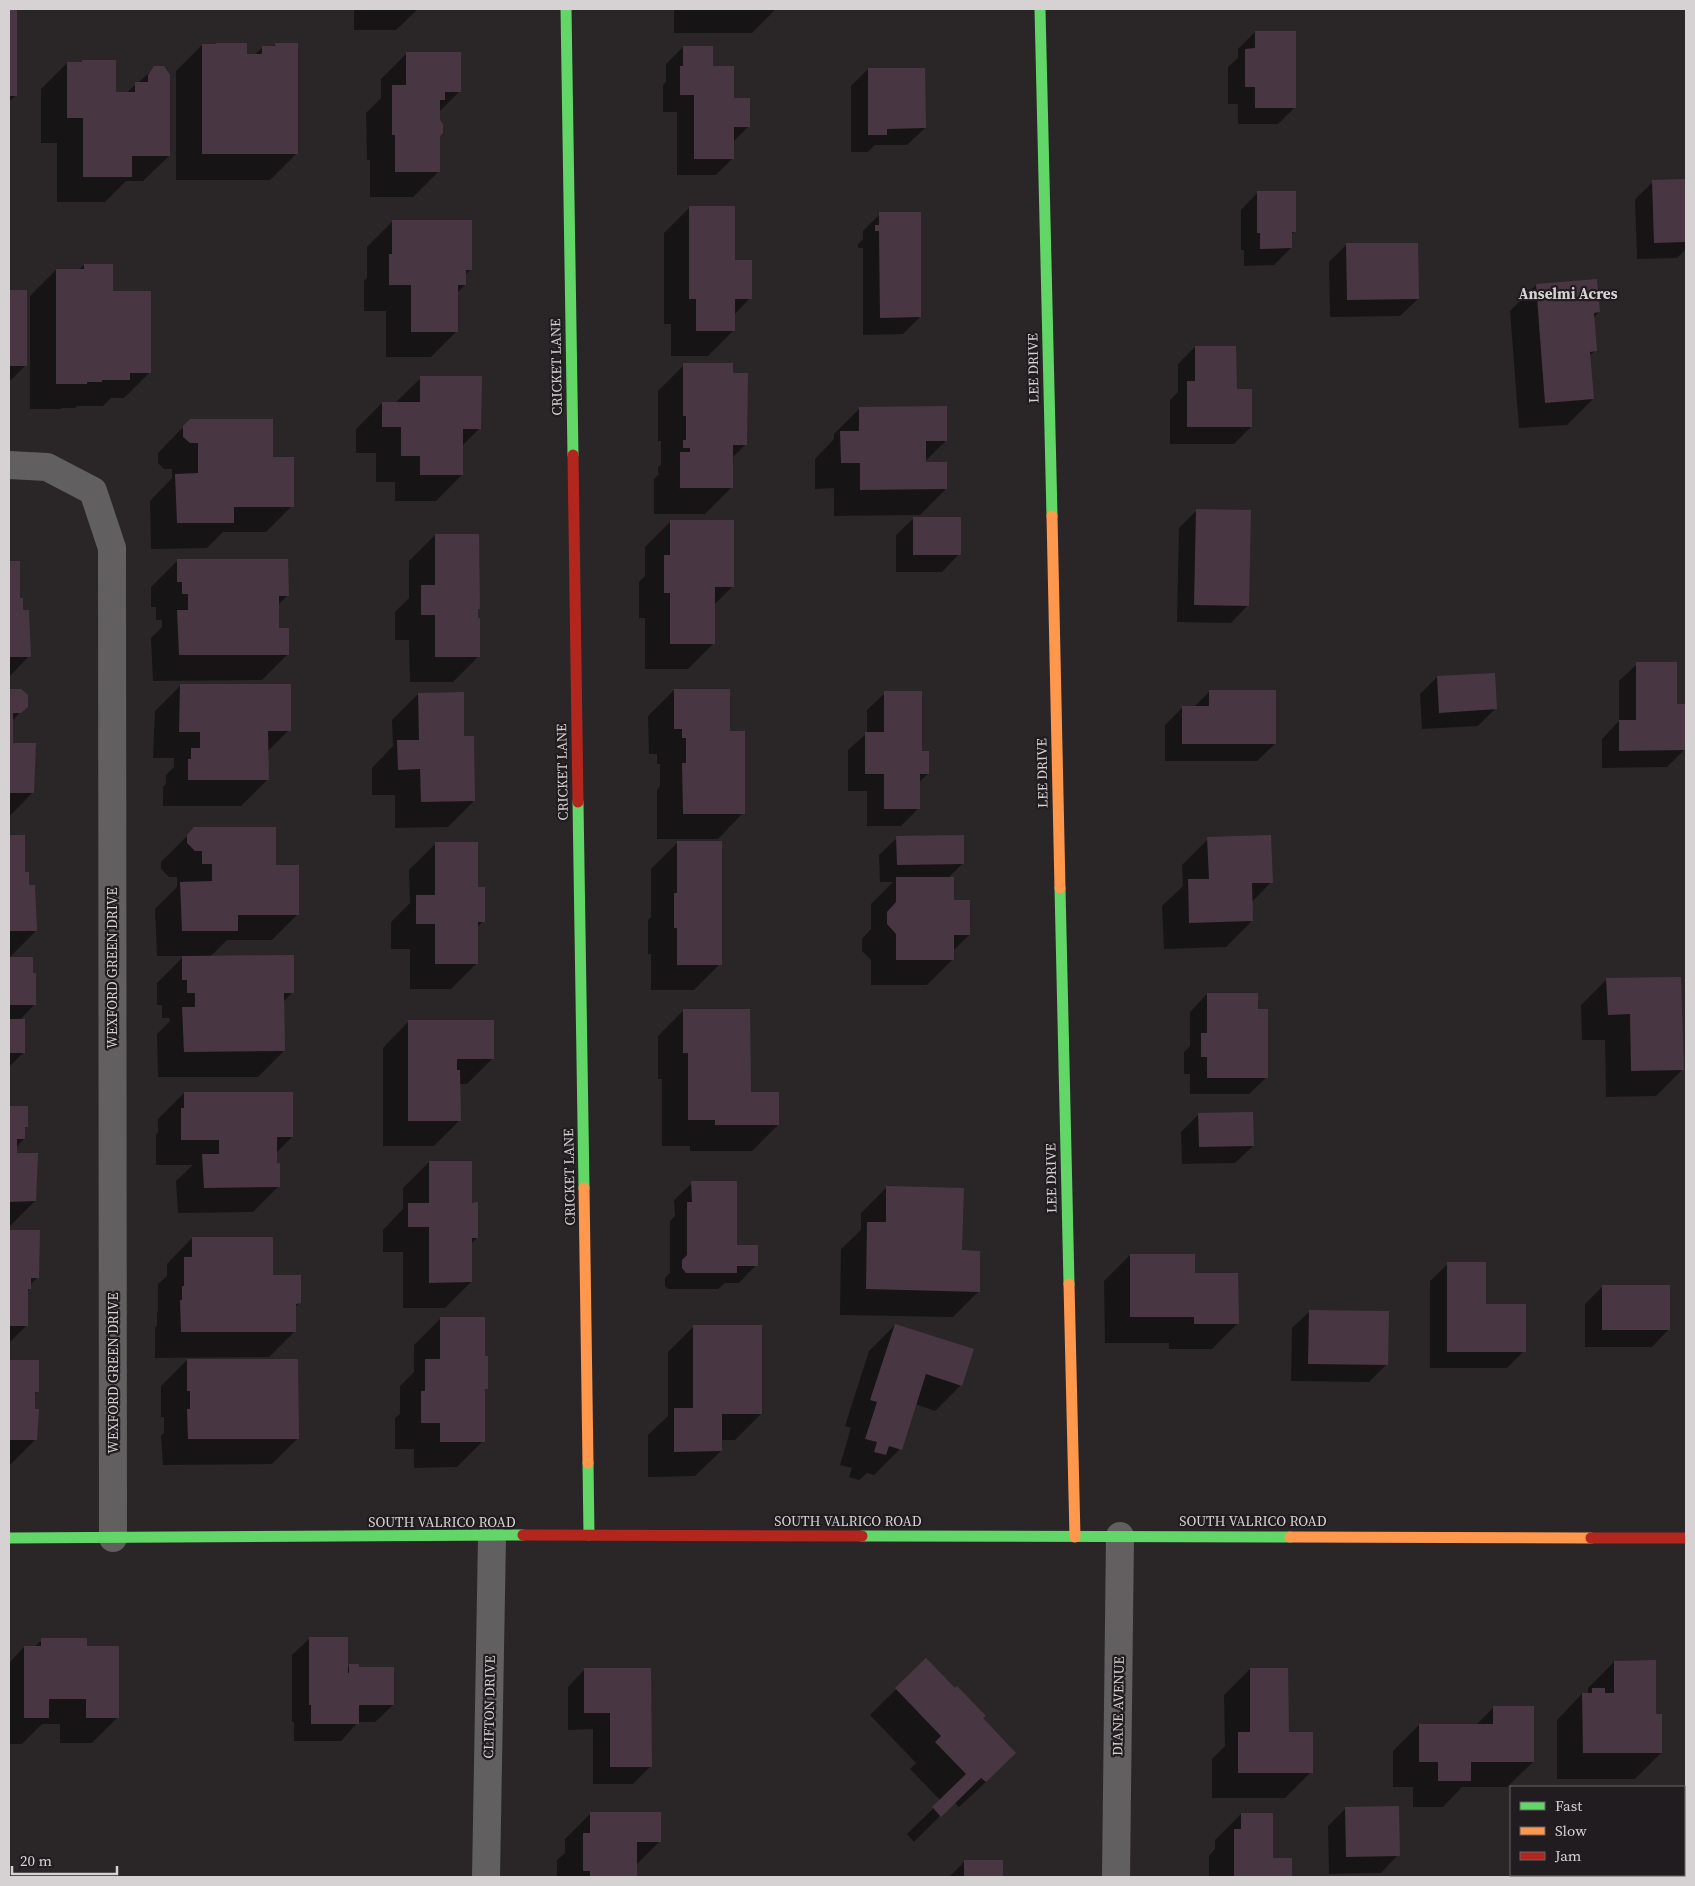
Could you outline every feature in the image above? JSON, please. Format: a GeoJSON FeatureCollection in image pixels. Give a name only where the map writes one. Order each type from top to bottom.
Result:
{"type":"FeatureCollection","features":[{"type":"Feature","properties":{"kind":"street","name":"CRICKET LANE"},"geometry":{"type":"LineString","coordinates":[[566,9],[589,1535]]}},
{"type":"Feature","properties":{"kind":"street","name":"LEE DRIVE"},"geometry":{"type":"LineString","coordinates":[[1040,9],[1075,1537]]}},
{"type":"Feature","properties":{"kind":"street","name":"WEXFORD GREEN DRIVE"},"geometry":{"type":"LineString","coordinates":[[9,465],[47,466],[93,491],[112,548],[113,1538]]}},
{"type":"Feature","properties":{"kind":"street","name":"SOUTH VALRICO ROAD"},"geometry":{"type":"LineString","coordinates":[[9,1538],[589,1535],[1686,1538]]}},
{"type":"Feature","properties":{"kind":"street","name":"DIANE AVENUE"},"geometry":{"type":"LineString","coordinates":[[1116,1877],[1120,1536]]}},
{"type":"Feature","properties":{"kind":"street","name":"CLIFTON DRIVE"},"geometry":{"type":"LineString","coordinates":[[486,1877],[492,1537]]}},
{"type":"Feature","properties":{"kind":"building"},"geometry":{"type":"Polygon","coordinates":[[[9,9],[17,9],[17,96],[9,96],[9,9]]]}},
{"type":"Feature","properties":{"kind":"building"},"geometry":{"type":"Polygon","coordinates":[[[1255,31],[1296,31],[1296,108],[1255,108],[1255,87],[1245,87],[1245,49],[1255,48],[1255,31]]]}},
{"type":"Feature","properties":{"kind":"building"},"geometry":{"type":"Polygon","coordinates":[[[247,43],[247,54],[262,54],[262,46],[275,46],[275,43],[298,43],[298,154],[202,154],[202,44],[247,43]]]}},
{"type":"Feature","properties":{"kind":"building"},"geometry":{"type":"Polygon","coordinates":[[[683,46],[713,46],[713,66],[734,66],[734,98],[750,98],[750,127],[734,127],[734,159],[694,159],[694,95],[680,95],[680,66],[683,66],[683,46]]]}},
{"type":"Feature","properties":{"kind":"building"},"geometry":{"type":"Polygon","coordinates":[[[406,52],[461,52],[461,92],[445,92],[445,100],[440,100],[440,120],[443,124],[443,133],[440,136],[440,172],[395,172],[395,135],[392,135],[392,85],[406,85],[406,52]]]}},
{"type":"Feature","properties":{"kind":"building"},"geometry":{"type":"Polygon","coordinates":[[[82,60],[116,60],[116,92],[135,92],[135,82],[148,82],[148,75],[154,66],[164,66],[170,75],[170,156],[132,156],[132,177],[83,177],[83,118],[67,118],[67,62],[82,62],[82,60]]]}},
{"type":"Feature","properties":{"kind":"building"},"geometry":{"type":"Polygon","coordinates":[[[868,68],[925,68],[926,128],[887,129],[887,135],[868,135],[868,68]]]}},
{"type":"Feature","properties":{"kind":"building"},"geometry":{"type":"Polygon","coordinates":[[[1686,179],[1686,242],[1654,243],[1652,180],[1686,179]]]}},
{"type":"Feature","properties":{"kind":"building"},"geometry":{"type":"Polygon","coordinates":[[[1257,191],[1296,191],[1296,232],[1292,232],[1292,248],[1260,249],[1260,233],[1257,233],[1257,191]]]}},
{"type":"Feature","properties":{"kind":"building"},"geometry":{"type":"Polygon","coordinates":[[[689,206],[735,206],[735,260],[752,260],[752,299],[735,299],[735,331],[696,331],[696,299],[689,299],[689,206]]]}},
{"type":"Feature","properties":{"kind":"building"},"geometry":{"type":"Polygon","coordinates":[[[879,212],[921,212],[921,317],[880,318],[879,231],[875,231],[875,225],[879,225],[879,212]]]}},
{"type":"Feature","properties":{"kind":"building"},"geometry":{"type":"Polygon","coordinates":[[[392,220],[472,220],[472,270],[466,270],[466,285],[458,285],[458,332],[411,332],[411,285],[389,285],[389,254],[392,254],[392,220]]]}},
{"type":"Feature","properties":{"kind":"building"},"geometry":{"type":"Polygon","coordinates":[[[1346,243],[1418,243],[1419,299],[1347,300],[1346,243]]]}},
{"type":"Feature","properties":{"kind":"building"},"geometry":{"type":"Polygon","coordinates":[[[84,264],[113,264],[113,291],[151,291],[151,373],[130,373],[130,380],[102,380],[102,382],[87,382],[87,384],[56,384],[56,269],[84,269],[84,264]]]}},
{"type":"Feature","properties":{"kind":"building"},"geometry":{"type":"Polygon","coordinates":[[[1597,279],[1600,312],[1594,313],[1597,351],[1590,352],[1594,399],[1545,403],[1536,284],[1597,279]]]}},
{"type":"Feature","properties":{"kind":"building"},"geometry":{"type":"Polygon","coordinates":[[[9,290],[27,290],[27,366],[9,366],[9,290]]]}},
{"type":"Feature","properties":{"kind":"building"},"geometry":{"type":"Polygon","coordinates":[[[1195,346],[1236,346],[1237,389],[1252,389],[1252,427],[1187,427],[1187,381],[1195,381],[1195,346]]]}},
{"type":"Feature","properties":{"kind":"building"},"geometry":{"type":"Polygon","coordinates":[[[683,363],[733,363],[733,373],[748,373],[747,445],[733,445],[733,488],[680,488],[680,452],[690,452],[690,448],[683,448],[683,440],[686,440],[686,416],[683,416],[683,363]]]}},
{"type":"Feature","properties":{"kind":"building"},"geometry":{"type":"Polygon","coordinates":[[[420,376],[482,376],[481,429],[463,429],[463,475],[420,475],[420,456],[401,456],[401,427],[382,427],[382,402],[420,402],[420,376]]]}},
{"type":"Feature","properties":{"kind":"building"},"geometry":{"type":"Polygon","coordinates":[[[947,406],[947,441],[926,441],[926,462],[947,462],[947,489],[860,490],[860,463],[841,463],[840,431],[859,431],[859,407],[947,406]]]}},
{"type":"Feature","properties":{"kind":"building"},"geometry":{"type":"Polygon","coordinates":[[[190,419],[273,419],[273,457],[294,457],[294,507],[234,507],[234,523],[177,523],[175,474],[198,473],[198,443],[190,443],[183,437],[183,426],[190,419]]]}},
{"type":"Feature","properties":{"kind":"building"},"geometry":{"type":"Polygon","coordinates":[[[1196,509],[1251,510],[1249,606],[1194,605],[1196,509]]]}},
{"type":"Feature","properties":{"kind":"building"},"geometry":{"type":"Polygon","coordinates":[[[913,517],[961,517],[961,555],[913,555],[913,517]]]}},
{"type":"Feature","properties":{"kind":"building"},"geometry":{"type":"Polygon","coordinates":[[[670,520],[734,520],[734,587],[715,587],[715,644],[670,644],[670,593],[664,593],[664,555],[670,555],[670,520]]]}},
{"type":"Feature","properties":{"kind":"building"},"geometry":{"type":"Polygon","coordinates":[[[435,534],[479,534],[480,609],[478,609],[478,618],[480,618],[480,657],[435,657],[435,615],[421,615],[421,585],[435,585],[435,534]]]}},
{"type":"Feature","properties":{"kind":"building"},"geometry":{"type":"Polygon","coordinates":[[[177,559],[288,559],[289,596],[279,596],[279,628],[289,628],[289,655],[179,655],[177,610],[188,610],[188,594],[182,594],[182,582],[177,582],[177,559]]]}},
{"type":"Feature","properties":{"kind":"building"},"geometry":{"type":"Polygon","coordinates":[[[9,561],[20,561],[20,598],[23,598],[23,610],[29,610],[31,657],[9,657],[9,561]]]}},
{"type":"Feature","properties":{"kind":"building"},"geometry":{"type":"Polygon","coordinates":[[[1636,662],[1677,662],[1677,704],[1685,704],[1685,750],[1619,751],[1619,720],[1636,720],[1636,662]]]}},
{"type":"Feature","properties":{"kind":"building"},"geometry":{"type":"Polygon","coordinates":[[[1495,673],[1497,709],[1439,713],[1437,676],[1495,673]]]}},
{"type":"Feature","properties":{"kind":"building"},"geometry":{"type":"Polygon","coordinates":[[[180,684],[291,684],[291,731],[268,731],[269,780],[188,780],[188,759],[191,759],[191,748],[200,748],[200,732],[179,732],[180,684]]]}},
{"type":"Feature","properties":{"kind":"building"},"geometry":{"type":"Polygon","coordinates":[[[9,689],[21,689],[28,695],[28,707],[21,713],[13,713],[13,743],[36,743],[34,793],[9,793],[9,689]]]}},
{"type":"Feature","properties":{"kind":"building"},"geometry":{"type":"Polygon","coordinates":[[[674,689],[730,689],[730,731],[745,731],[745,814],[683,814],[682,763],[686,763],[686,738],[682,738],[682,729],[674,729],[674,689]]]}},
{"type":"Feature","properties":{"kind":"building"},"geometry":{"type":"Polygon","coordinates":[[[1209,690],[1276,690],[1276,744],[1182,744],[1182,706],[1209,706],[1209,690]]]}},
{"type":"Feature","properties":{"kind":"building"},"geometry":{"type":"Polygon","coordinates":[[[884,691],[922,691],[922,751],[929,751],[929,774],[920,774],[920,809],[884,809],[884,774],[865,774],[865,732],[884,732],[884,691]]]}},
{"type":"Feature","properties":{"kind":"building"},"geometry":{"type":"Polygon","coordinates":[[[464,692],[464,736],[474,736],[475,801],[421,802],[420,769],[398,770],[397,740],[419,740],[418,693],[464,692]]]}},
{"type":"Feature","properties":{"kind":"building"},"geometry":{"type":"Polygon","coordinates":[[[194,827],[276,827],[276,865],[299,865],[299,915],[238,915],[238,931],[182,931],[180,882],[212,881],[212,864],[202,864],[202,851],[195,851],[187,843],[187,835],[194,827]]]}},
{"type":"Feature","properties":{"kind":"building"},"geometry":{"type":"Polygon","coordinates":[[[9,835],[25,835],[25,872],[29,872],[29,885],[35,885],[37,931],[9,931],[9,835]]]}},
{"type":"Feature","properties":{"kind":"building"},"geometry":{"type":"Polygon","coordinates":[[[964,835],[964,864],[897,865],[896,836],[964,835]]]}},
{"type":"Feature","properties":{"kind":"building"},"geometry":{"type":"Polygon","coordinates":[[[1271,835],[1273,883],[1252,883],[1253,921],[1189,923],[1188,879],[1209,879],[1207,837],[1271,835]]]}},
{"type":"Feature","properties":{"kind":"building"},"geometry":{"type":"Polygon","coordinates":[[[677,841],[722,841],[722,965],[677,965],[677,928],[674,928],[674,893],[677,893],[677,841]]]}},
{"type":"Feature","properties":{"kind":"building"},"geometry":{"type":"Polygon","coordinates":[[[435,842],[478,842],[478,887],[485,887],[485,922],[478,922],[478,964],[435,964],[435,924],[416,924],[416,895],[435,895],[435,842]]]}},
{"type":"Feature","properties":{"kind":"building"},"geometry":{"type":"Polygon","coordinates":[[[896,877],[954,877],[954,900],[970,900],[970,935],[954,935],[954,960],[896,960],[896,934],[887,924],[887,912],[896,902],[896,877]]]}},
{"type":"Feature","properties":{"kind":"building"},"geometry":{"type":"Polygon","coordinates":[[[294,955],[294,993],[284,993],[285,1051],[184,1052],[182,1007],[195,1007],[195,993],[187,993],[187,980],[182,980],[182,956],[294,955]]]}},
{"type":"Feature","properties":{"kind":"building"},"geometry":{"type":"Polygon","coordinates":[[[9,957],[33,957],[33,973],[36,973],[36,1005],[9,1005],[9,957]]]}},
{"type":"Feature","properties":{"kind":"building"},"geometry":{"type":"Polygon","coordinates":[[[1681,977],[1684,1070],[1631,1071],[1630,1014],[1608,1015],[1606,978],[1681,977]]]}},
{"type":"Feature","properties":{"kind":"building"},"geometry":{"type":"Polygon","coordinates":[[[1207,993],[1258,993],[1258,1009],[1268,1009],[1268,1078],[1207,1078],[1207,1057],[1201,1057],[1201,1033],[1207,1033],[1207,993]]]}},
{"type":"Feature","properties":{"kind":"building"},"geometry":{"type":"Polygon","coordinates":[[[683,1009],[750,1009],[751,1092],[779,1092],[779,1125],[715,1125],[715,1120],[688,1120],[688,1053],[683,1053],[683,1009]]]}},
{"type":"Feature","properties":{"kind":"building"},"geometry":{"type":"Polygon","coordinates":[[[9,1019],[25,1019],[25,1053],[9,1053],[9,1019]]]}},
{"type":"Feature","properties":{"kind":"building"},"geometry":{"type":"Polygon","coordinates":[[[408,1020],[494,1020],[494,1059],[457,1059],[457,1070],[460,1070],[461,1121],[408,1121],[408,1020]]]}},
{"type":"Feature","properties":{"kind":"building"},"geometry":{"type":"Polygon","coordinates":[[[184,1092],[293,1092],[293,1137],[277,1137],[277,1163],[280,1163],[280,1187],[204,1188],[202,1154],[219,1154],[219,1140],[181,1140],[181,1108],[184,1108],[184,1092]]]}},
{"type":"Feature","properties":{"kind":"building"},"geometry":{"type":"Polygon","coordinates":[[[9,1106],[28,1106],[28,1127],[25,1127],[25,1139],[17,1139],[17,1153],[38,1153],[36,1201],[9,1202],[9,1106]]]}},
{"type":"Feature","properties":{"kind":"building"},"geometry":{"type":"Polygon","coordinates":[[[1253,1112],[1254,1146],[1199,1147],[1198,1113],[1253,1112]]]}},
{"type":"Feature","properties":{"kind":"building"},"geometry":{"type":"Polygon","coordinates":[[[429,1161],[472,1161],[472,1203],[478,1202],[478,1238],[472,1238],[472,1282],[429,1283],[429,1227],[408,1227],[408,1203],[429,1203],[429,1161]]]}},
{"type":"Feature","properties":{"kind":"building"},"geometry":{"type":"Polygon","coordinates":[[[691,1181],[737,1181],[737,1245],[758,1245],[758,1266],[737,1266],[737,1273],[686,1273],[682,1268],[682,1260],[687,1255],[687,1202],[692,1202],[691,1181]]]}},
{"type":"Feature","properties":{"kind":"building"},"geometry":{"type":"Polygon","coordinates":[[[886,1186],[964,1188],[962,1250],[980,1251],[980,1292],[866,1289],[867,1222],[886,1222],[886,1186]]]}},
{"type":"Feature","properties":{"kind":"building"},"geometry":{"type":"Polygon","coordinates":[[[9,1230],[40,1230],[39,1278],[31,1278],[31,1289],[28,1289],[28,1326],[9,1326],[9,1230]]]}},
{"type":"Feature","properties":{"kind":"building"},"geometry":{"type":"Polygon","coordinates":[[[192,1237],[273,1237],[273,1275],[301,1275],[301,1303],[296,1304],[296,1332],[181,1332],[180,1300],[182,1300],[182,1286],[184,1286],[184,1257],[192,1257],[192,1237]]]}},
{"type":"Feature","properties":{"kind":"building"},"geometry":{"type":"Polygon","coordinates":[[[1130,1254],[1195,1254],[1195,1273],[1238,1273],[1239,1324],[1194,1324],[1194,1317],[1130,1317],[1130,1254]]]}},
{"type":"Feature","properties":{"kind":"building"},"geometry":{"type":"Polygon","coordinates":[[[1447,1262],[1486,1262],[1486,1304],[1526,1304],[1526,1352],[1447,1352],[1447,1262]]]}},
{"type":"Feature","properties":{"kind":"building"},"geometry":{"type":"Polygon","coordinates":[[[1602,1285],[1670,1285],[1670,1330],[1602,1330],[1602,1285]]]}},
{"type":"Feature","properties":{"kind":"building"},"geometry":{"type":"Polygon","coordinates":[[[1309,1310],[1389,1311],[1388,1365],[1308,1364],[1309,1310]]]}},
{"type":"Feature","properties":{"kind":"building"},"geometry":{"type":"Polygon","coordinates":[[[440,1317],[485,1317],[485,1356],[488,1356],[488,1389],[485,1389],[485,1442],[440,1442],[440,1423],[421,1423],[421,1391],[425,1391],[425,1359],[440,1359],[440,1317]]]}},
{"type":"Feature","properties":{"kind":"building"},"geometry":{"type":"Polygon","coordinates":[[[895,1324],[974,1349],[962,1386],[926,1374],[902,1450],[889,1446],[886,1455],[874,1452],[877,1442],[865,1439],[877,1402],[870,1400],[895,1324]]]}},
{"type":"Feature","properties":{"kind":"building"},"geometry":{"type":"Polygon","coordinates":[[[693,1325],[762,1325],[762,1414],[722,1414],[722,1451],[674,1452],[674,1408],[693,1408],[693,1325]]]}},
{"type":"Feature","properties":{"kind":"building"},"geometry":{"type":"Polygon","coordinates":[[[187,1359],[298,1359],[299,1439],[188,1439],[187,1409],[190,1409],[190,1391],[187,1391],[187,1359]]]}},
{"type":"Feature","properties":{"kind":"building"},"geometry":{"type":"Polygon","coordinates":[[[9,1360],[39,1360],[39,1392],[35,1392],[35,1409],[39,1409],[37,1440],[9,1440],[9,1360]]]}},
{"type":"Feature","properties":{"kind":"building"},"geometry":{"type":"Polygon","coordinates":[[[309,1637],[348,1637],[348,1673],[349,1664],[359,1664],[359,1667],[394,1667],[394,1705],[359,1705],[359,1724],[311,1724],[311,1705],[309,1705],[309,1637]]]}},
{"type":"Feature","properties":{"kind":"building"},"geometry":{"type":"Polygon","coordinates":[[[41,1638],[87,1638],[87,1646],[119,1646],[119,1718],[86,1718],[86,1699],[49,1699],[49,1718],[24,1718],[24,1646],[41,1646],[41,1638]]]}},
{"type":"Feature","properties":{"kind":"building"},"geometry":{"type":"Polygon","coordinates":[[[926,1658],[986,1716],[983,1718],[1016,1753],[986,1782],[981,1778],[941,1817],[932,1807],[966,1774],[935,1742],[941,1736],[895,1688],[926,1658]]]}},
{"type":"Feature","properties":{"kind":"building"},"geometry":{"type":"Polygon","coordinates":[[[1656,1660],[1656,1714],[1662,1714],[1662,1753],[1583,1753],[1582,1693],[1592,1693],[1592,1688],[1605,1688],[1605,1693],[1614,1693],[1614,1661],[1656,1660]]]}},
{"type":"Feature","properties":{"kind":"building"},"geometry":{"type":"Polygon","coordinates":[[[584,1668],[651,1668],[652,1767],[610,1767],[610,1713],[584,1713],[584,1668]]]}},
{"type":"Feature","properties":{"kind":"building"},"geometry":{"type":"Polygon","coordinates":[[[1250,1668],[1288,1668],[1289,1732],[1313,1732],[1313,1773],[1238,1773],[1238,1732],[1250,1732],[1250,1668]]]}},
{"type":"Feature","properties":{"kind":"building"},"geometry":{"type":"Polygon","coordinates":[[[1493,1706],[1534,1706],[1534,1762],[1471,1762],[1471,1781],[1438,1781],[1438,1762],[1419,1762],[1419,1724],[1493,1724],[1493,1706]]]}},
{"type":"Feature","properties":{"kind":"building"},"geometry":{"type":"Polygon","coordinates":[[[1399,1806],[1400,1856],[1346,1857],[1345,1807],[1399,1806]]]}},
{"type":"Feature","properties":{"kind":"building"},"geometry":{"type":"Polygon","coordinates":[[[590,1812],[661,1812],[661,1842],[637,1842],[637,1877],[590,1877],[590,1871],[583,1871],[583,1833],[590,1833],[590,1812]]]}},
{"type":"Feature","properties":{"kind":"building"},"geometry":{"type":"Polygon","coordinates":[[[1241,1813],[1273,1813],[1273,1858],[1292,1858],[1292,1877],[1234,1877],[1234,1829],[1241,1829],[1241,1813]]]}},
{"type":"Feature","properties":{"kind":"building"},"geometry":{"type":"Polygon","coordinates":[[[964,1860],[1003,1860],[1003,1877],[964,1877],[964,1860]]]}},
{"type":"Feature","properties":{"kind":"traffic: fast"},"geometry":{"type":"LineString","coordinates":[[566,9],[573,455]]}},
{"type":"Feature","properties":{"kind":"traffic: fast"},"geometry":{"type":"LineString","coordinates":[[1040,9],[1052,516]]}},
{"type":"Feature","properties":{"kind":"traffic: fast"},"geometry":{"type":"LineString","coordinates":[[578,802],[584,1188]]}},
{"type":"Feature","properties":{"kind":"traffic: fast"},"geometry":{"type":"LineString","coordinates":[[1060,888],[1069,1284]]}},
{"type":"Feature","properties":{"kind":"traffic: fast"},"geometry":{"type":"LineString","coordinates":[[588,1463],[589,1535]]}},
{"type":"Feature","properties":{"kind":"traffic: fast"},"geometry":{"type":"LineString","coordinates":[[9,1538],[523,1535]]}},
{"type":"Feature","properties":{"kind":"traffic: fast"},"geometry":{"type":"LineString","coordinates":[[862,1536],[1290,1537]]}},
{"type":"Feature","properties":{"kind":"traffic: slow"},"geometry":{"type":"LineString","coordinates":[[1052,516],[1060,888]]}},
{"type":"Feature","properties":{"kind":"traffic: slow"},"geometry":{"type":"LineString","coordinates":[[584,1188],[588,1463]]}},
{"type":"Feature","properties":{"kind":"traffic: slow"},"geometry":{"type":"LineString","coordinates":[[1069,1284],[1075,1537]]}},
{"type":"Feature","properties":{"kind":"traffic: slow"},"geometry":{"type":"LineString","coordinates":[[1290,1537],[1591,1538]]}},
{"type":"Feature","properties":{"kind":"traffic: jam"},"geometry":{"type":"LineString","coordinates":[[573,455],[578,802]]}},
{"type":"Feature","properties":{"kind":"traffic: jam"},"geometry":{"type":"LineString","coordinates":[[523,1535],[862,1536]]}},
{"type":"Feature","properties":{"kind":"traffic: jam"},"geometry":{"type":"LineString","coordinates":[[1591,1538],[1686,1538]]}},
{"type":"Feature","properties":{"kind":"district","name":"Anselmi Acres"},"geometry":{"type":"Point","coordinates":[1568,293]}}]}
